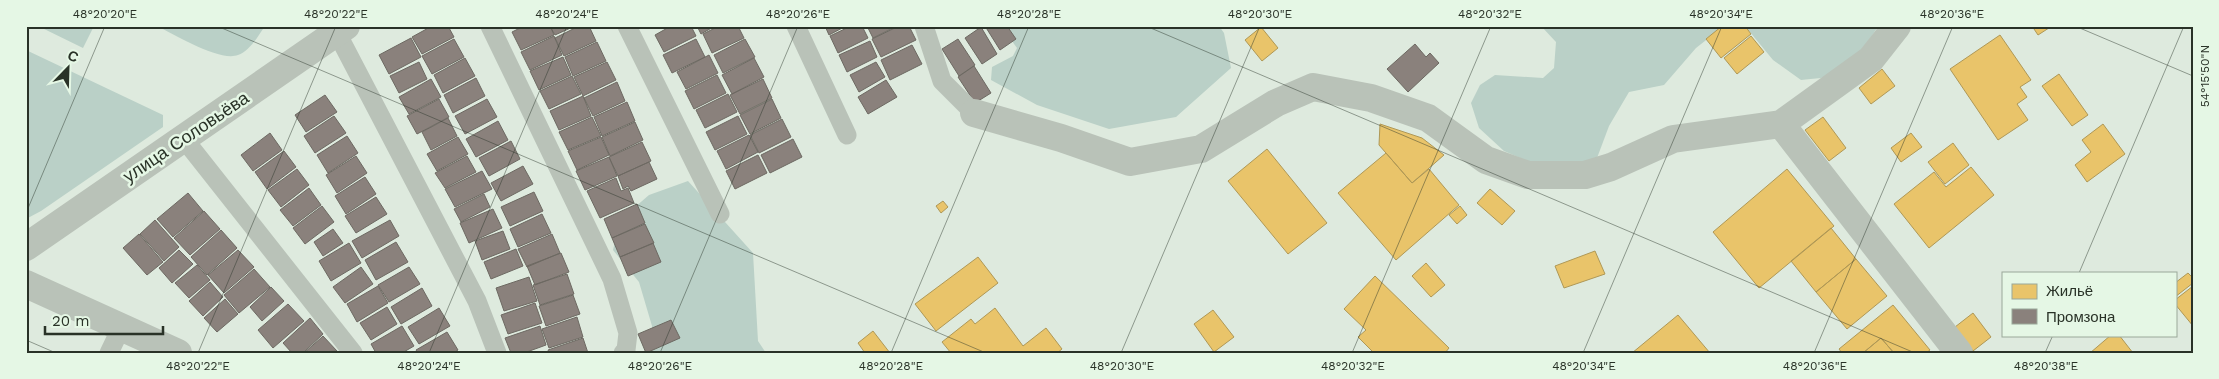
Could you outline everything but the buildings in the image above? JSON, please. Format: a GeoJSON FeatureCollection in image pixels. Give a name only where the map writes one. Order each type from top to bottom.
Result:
{"type":"FeatureCollection","features":[{"type":"Feature","properties":{"kind":"street"},"geometry":{"type":"LineString","coordinates":[[974,113],[1061,138],[1130,162],[1201,149],[1276,103],[1313,87],[1371,98],[1428,118],[1486,160],[1528,175],[1585,175],[1611,167],[1673,139],[1781,124],[1870,59],[1898,26]]}},
{"type":"Feature","properties":{"kind":"street","name":"улица Соловьёва"},"geometry":{"type":"LineString","coordinates":[[26,247],[341,30]]}},
{"type":"Feature","properties":{"kind":"street"},"geometry":{"type":"LineString","coordinates":[[1781,124],[1959,353]]}},
{"type":"Feature","properties":{"kind":"street"},"geometry":{"type":"LineString","coordinates":[[26,284],[178,353]]}},
{"type":"Feature","properties":{"kind":"lane"},"geometry":{"type":"LineString","coordinates":[[490,26],[612,279],[628,333],[624,353]]}},
{"type":"Feature","properties":{"kind":"lane"},"geometry":{"type":"LineString","coordinates":[[627,26],[720,214]]}},
{"type":"Feature","properties":{"kind":"lane"},"geometry":{"type":"LineString","coordinates":[[796,26],[847,135]]}},
{"type":"Feature","properties":{"kind":"lane"},"geometry":{"type":"LineString","coordinates":[[924,26],[942,80],[974,113]]}},
{"type":"Feature","properties":{"kind":"lane"},"geometry":{"type":"LineString","coordinates":[[341,30],[477,301],[497,353]]}},
{"type":"Feature","properties":{"kind":"lane"},"geometry":{"type":"LineString","coordinates":[[184,139],[353,353]]}},
{"type":"Feature","properties":{"kind":"lane"},"geometry":{"type":"LineString","coordinates":[[109,353],[120,328]]}},
{"type":"Feature","properties":{"kind":"green space"},"geometry":{"type":"Polygon","coordinates":[[[38,26],[94,26],[83,48],[38,26]]]}},
{"type":"Feature","properties":{"kind":"green space"},"geometry":{"type":"Polygon","coordinates":[[[157,26],[265,26],[246,50],[238,55],[230,56],[209,51],[157,26]]]}},
{"type":"Feature","properties":{"kind":"green space"},"geometry":{"type":"Polygon","coordinates":[[[1001,26],[1219,26],[1224,33],[1231,68],[1176,117],[1109,129],[1037,105],[991,80],[992,67],[1013,56],[1017,48],[1001,26]]]}},
{"type":"Feature","properties":{"kind":"green space"},"geometry":{"type":"Polygon","coordinates":[[[1541,26],[1724,26],[1696,48],[1664,85],[1629,92],[1609,126],[1597,158],[1585,165],[1534,164],[1504,151],[1479,128],[1471,103],[1480,85],[1495,75],[1543,78],[1554,68],[1556,42],[1541,26]]]}},
{"type":"Feature","properties":{"kind":"green space"},"geometry":{"type":"Polygon","coordinates":[[[1745,26],[1878,26],[1861,50],[1838,70],[1821,78],[1801,80],[1773,60],[1745,26]]]}},
{"type":"Feature","properties":{"kind":"green space"},"geometry":{"type":"Polygon","coordinates":[[[26,50],[163,115],[163,127],[41,211],[26,219],[26,50]]]}},
{"type":"Feature","properties":{"kind":"green space"},"geometry":{"type":"Polygon","coordinates":[[[688,181],[753,253],[758,341],[766,353],[652,353],[652,326],[639,282],[613,250],[620,220],[649,195],[688,181]]]}}]}
